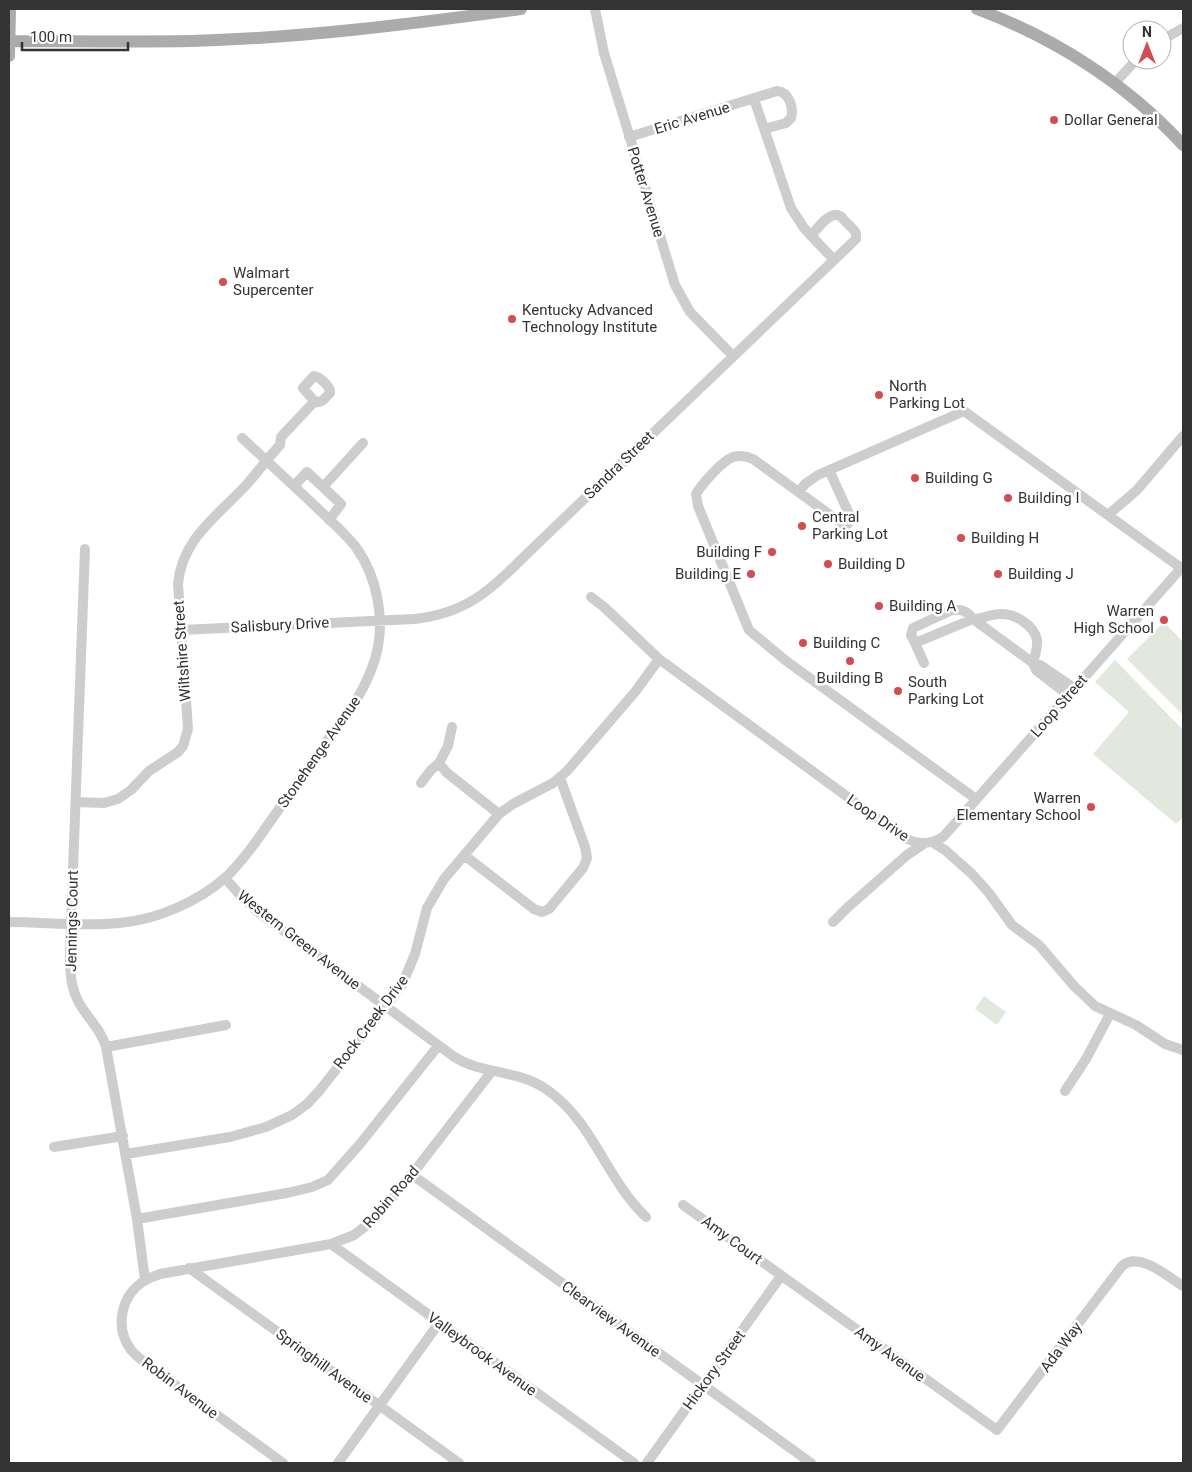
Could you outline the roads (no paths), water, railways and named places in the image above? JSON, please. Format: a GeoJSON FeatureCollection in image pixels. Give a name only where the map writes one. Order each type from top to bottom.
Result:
{"type":"FeatureCollection","features":[{"type":"Feature","properties":{"kind":"main road"},"geometry":{"type":"LineString","coordinates":[[9,56],[10,9]]}},
{"type":"Feature","properties":{"kind":"main road"},"geometry":{"type":"LineString","coordinates":[[9,41],[192,40],[307,34],[382,27],[521,9]]}},
{"type":"Feature","properties":{"kind":"main road"},"geometry":{"type":"LineString","coordinates":[[978,9],[1006,20],[1058,46],[1115,83],[1151,113],[1183,145]]}},
{"type":"Feature","properties":{"kind":"street","name":"Potter Avenue"},"geometry":{"type":"LineString","coordinates":[[595,9],[604,53],[679,295],[690,312],[733,356]]}},
{"type":"Feature","properties":{"kind":"street"},"geometry":{"type":"LineString","coordinates":[[1172,34],[1183,28]]}},
{"type":"Feature","properties":{"kind":"street"},"geometry":{"type":"LineString","coordinates":[[1115,83],[1127,70]]}},
{"type":"Feature","properties":{"kind":"street","name":"Eric Avenue"},"geometry":{"type":"LineString","coordinates":[[629,137],[777,91],[785,93],[788,97],[792,114],[789,121],[764,129]]}},
{"type":"Feature","properties":{"kind":"street"},"geometry":{"type":"LineString","coordinates":[[754,99],[791,208],[810,236],[834,260]]}},
{"type":"Feature","properties":{"kind":"street","name":"Sandra Street"},"geometry":{"type":"LineString","coordinates":[[380,620],[414,619],[441,615],[461,608],[480,597],[534,548],[856,239],[856,232],[840,216],[836,215],[828,218],[810,236]]}},
{"type":"Feature","properties":{"kind":"street","name":"Wiltshire Street"},"geometry":{"type":"LineString","coordinates":[[76,802],[104,803],[118,799],[131,790],[149,771],[172,757],[183,746],[188,729],[178,584],[180,565],[194,539],[249,482],[280,444],[281,437],[315,402]]}},
{"type":"Feature","properties":{"kind":"street"},"geometry":{"type":"LineString","coordinates":[[799,492],[811,479],[829,470],[964,410],[1182,567]]}},
{"type":"Feature","properties":{"kind":"street"},"geometry":{"type":"LineString","coordinates":[[1108,515],[1137,490],[1183,436]]}},
{"type":"Feature","properties":{"kind":"street","name":"Stonehenge Avenue"},"geometry":{"type":"LineString","coordinates":[[9,922],[120,923],[144,919],[166,912],[207,891],[225,878],[256,842],[358,697],[368,678],[376,658],[380,620],[376,591],[366,564],[356,547],[242,438]]}},
{"type":"Feature","properties":{"kind":"street"},"geometry":{"type":"LineString","coordinates":[[323,487],[363,443]]}},
{"type":"Feature","properties":{"kind":"street"},"geometry":{"type":"LineString","coordinates":[[829,470],[850,518],[847,524],[844,525],[752,458],[741,456],[727,461],[705,482],[696,494],[698,506],[749,630],[785,660],[976,799]]}},
{"type":"Feature","properties":{"kind":"street"},"geometry":{"type":"LineString","coordinates":[[294,486],[307,472],[342,504],[329,520]]}},
{"type":"Feature","properties":{"kind":"street","name":"Jennings Court"},"geometry":{"type":"LineString","coordinates":[[85,549],[70,973],[74,991],[82,1008],[98,1028],[106,1048],[137,1219],[145,1280]]}},
{"type":"Feature","properties":{"kind":"street","name":"Loop Street"},"geometry":{"type":"LineString","coordinates":[[833,922],[908,855],[928,843],[943,837],[1182,567]]}},
{"type":"Feature","properties":{"kind":"street","name":"Loop Drive"},"geometry":{"type":"LineString","coordinates":[[591,597],[659,659],[901,836],[913,842],[928,843],[945,850],[972,874],[1012,924],[1039,945],[1079,992],[1095,1006],[1136,1025],[1165,1044],[1183,1050]]}},
{"type":"Feature","properties":{"kind":"street"},"geometry":{"type":"LineString","coordinates":[[924,663],[911,635],[911,631],[918,625],[952,610],[964,610],[986,629],[1033,663],[1036,670],[1071,691]]}},
{"type":"Feature","properties":{"kind":"street"},"geometry":{"type":"LineString","coordinates":[[915,644],[973,619],[1006,614],[1014,616],[1035,634],[1037,640],[1033,663]]}},
{"type":"Feature","properties":{"kind":"street"},"geometry":{"type":"LineString","coordinates":[[986,629],[985,621],[988,617]]}},
{"type":"Feature","properties":{"kind":"street","name":"Salisbury Drive"},"geometry":{"type":"LineString","coordinates":[[181,630],[380,620]]}},
{"type":"Feature","properties":{"kind":"street","name":"Rock Creek Drive"},"geometry":{"type":"LineString","coordinates":[[126,1154],[248,1133],[283,1120],[307,1104],[402,985],[415,954],[426,908],[436,891],[464,855],[499,814],[560,778],[574,764],[617,714],[659,659]]}},
{"type":"Feature","properties":{"kind":"street"},"geometry":{"type":"LineString","coordinates":[[421,783],[439,762],[448,746],[452,727]]}},
{"type":"Feature","properties":{"kind":"street"},"geometry":{"type":"LineString","coordinates":[[439,762],[446,772],[499,814]]}},
{"type":"Feature","properties":{"kind":"street"},"geometry":{"type":"LineString","coordinates":[[464,855],[534,909],[542,912],[549,909],[583,868],[587,858],[585,847],[560,778]]}},
{"type":"Feature","properties":{"kind":"street","name":"Western Green Avenue"},"geometry":{"type":"LineString","coordinates":[[225,878],[252,906],[385,1008],[438,1046],[467,1065],[514,1075],[537,1084],[553,1095],[568,1108],[593,1140],[620,1188],[646,1217]]}},
{"type":"Feature","properties":{"kind":"street"},"geometry":{"type":"LineString","coordinates":[[1066,1091],[1110,1014]]}},
{"type":"Feature","properties":{"kind":"street"},"geometry":{"type":"LineString","coordinates":[[106,1048],[226,1025]]}},
{"type":"Feature","properties":{"kind":"street"},"geometry":{"type":"LineString","coordinates":[[137,1219],[287,1193],[312,1187],[328,1180],[360,1144],[438,1046]]}},
{"type":"Feature","properties":{"kind":"street","name":"Robin Road"},"geometry":{"type":"LineString","coordinates":[[189,1268],[331,1244],[350,1238],[369,1224],[412,1174],[492,1071]]}},
{"type":"Feature","properties":{"kind":"street"},"geometry":{"type":"LineString","coordinates":[[54,1147],[123,1136]]}},
{"type":"Feature","properties":{"kind":"street","name":"Clearview Avenue"},"geometry":{"type":"LineString","coordinates":[[412,1174],[812,1463]]}},
{"type":"Feature","properties":{"kind":"street","name":"Amy Court"},"geometry":{"type":"LineString","coordinates":[[684,1204],[781,1276]]}},
{"type":"Feature","properties":{"kind":"street","name":"Valleybrook Avenue"},"geometry":{"type":"LineString","coordinates":[[331,1244],[634,1463]]}},
{"type":"Feature","properties":{"kind":"street","name":"Ada Way"},"geometry":{"type":"LineString","coordinates":[[999,1428],[1126,1262],[1132,1260],[1142,1261],[1183,1286]]}},
{"type":"Feature","properties":{"kind":"street","name":"Robin Avenue"},"geometry":{"type":"LineString","coordinates":[[189,1268],[160,1274],[145,1280],[130,1293],[123,1308],[121,1323],[124,1338],[132,1352],[145,1363],[283,1463]]}},
{"type":"Feature","properties":{"kind":"street","name":"Springhill Avenue"},"geometry":{"type":"LineString","coordinates":[[189,1268],[459,1463]]}},
{"type":"Feature","properties":{"kind":"street","name":"Hickory Street"},"geometry":{"type":"LineString","coordinates":[[647,1463],[781,1276]]}},
{"type":"Feature","properties":{"kind":"street","name":"Amy Avenue"},"geometry":{"type":"LineString","coordinates":[[781,1276],[996,1430],[999,1428]]}},
{"type":"Feature","properties":{"kind":"street"},"geometry":{"type":"LineString","coordinates":[[338,1463],[439,1323]]}},
{"type":"Feature","properties":{"kind":"place","name":"Dollar General"},"geometry":{"type":"Point","coordinates":[1054,120]}},
{"type":"Feature","properties":{"kind":"place","name":"Walmart Supercenter"},"geometry":{"type":"Point","coordinates":[223,282]}},
{"type":"Feature","properties":{"kind":"place","name":"Kentucky Advanced Technology Institute"},"geometry":{"type":"Point","coordinates":[512,319]}},
{"type":"Feature","properties":{"kind":"place","name":"North Parking Lot"},"geometry":{"type":"Point","coordinates":[879,395]}},
{"type":"Feature","properties":{"kind":"place","name":"Building G"},"geometry":{"type":"Point","coordinates":[915,478]}},
{"type":"Feature","properties":{"kind":"place","name":"Building I"},"geometry":{"type":"Point","coordinates":[1008,498]}},
{"type":"Feature","properties":{"kind":"place","name":"Central Parking Lot"},"geometry":{"type":"Point","coordinates":[802,526]}},
{"type":"Feature","properties":{"kind":"place","name":"Building H"},"geometry":{"type":"Point","coordinates":[961,538]}},
{"type":"Feature","properties":{"kind":"place","name":"Building F"},"geometry":{"type":"Point","coordinates":[772,552]}},
{"type":"Feature","properties":{"kind":"place","name":"Building D"},"geometry":{"type":"Point","coordinates":[828,564]}},
{"type":"Feature","properties":{"kind":"place","name":"Building E"},"geometry":{"type":"Point","coordinates":[751,574]}},
{"type":"Feature","properties":{"kind":"place","name":"Building J"},"geometry":{"type":"Point","coordinates":[998,574]}},
{"type":"Feature","properties":{"kind":"place","name":"Building A"},"geometry":{"type":"Point","coordinates":[879,606]}},
{"type":"Feature","properties":{"kind":"place","name":"Warren High School"},"geometry":{"type":"Point","coordinates":[1164,620]}},
{"type":"Feature","properties":{"kind":"place","name":"Building C"},"geometry":{"type":"Point","coordinates":[803,643]}},
{"type":"Feature","properties":{"kind":"place","name":"Building B"},"geometry":{"type":"Point","coordinates":[850,661]}},
{"type":"Feature","properties":{"kind":"place","name":"South Parking Lot"},"geometry":{"type":"Point","coordinates":[898,691]}},
{"type":"Feature","properties":{"kind":"place","name":"Warren Elementary School"},"geometry":{"type":"Point","coordinates":[1091,807]}}]}
